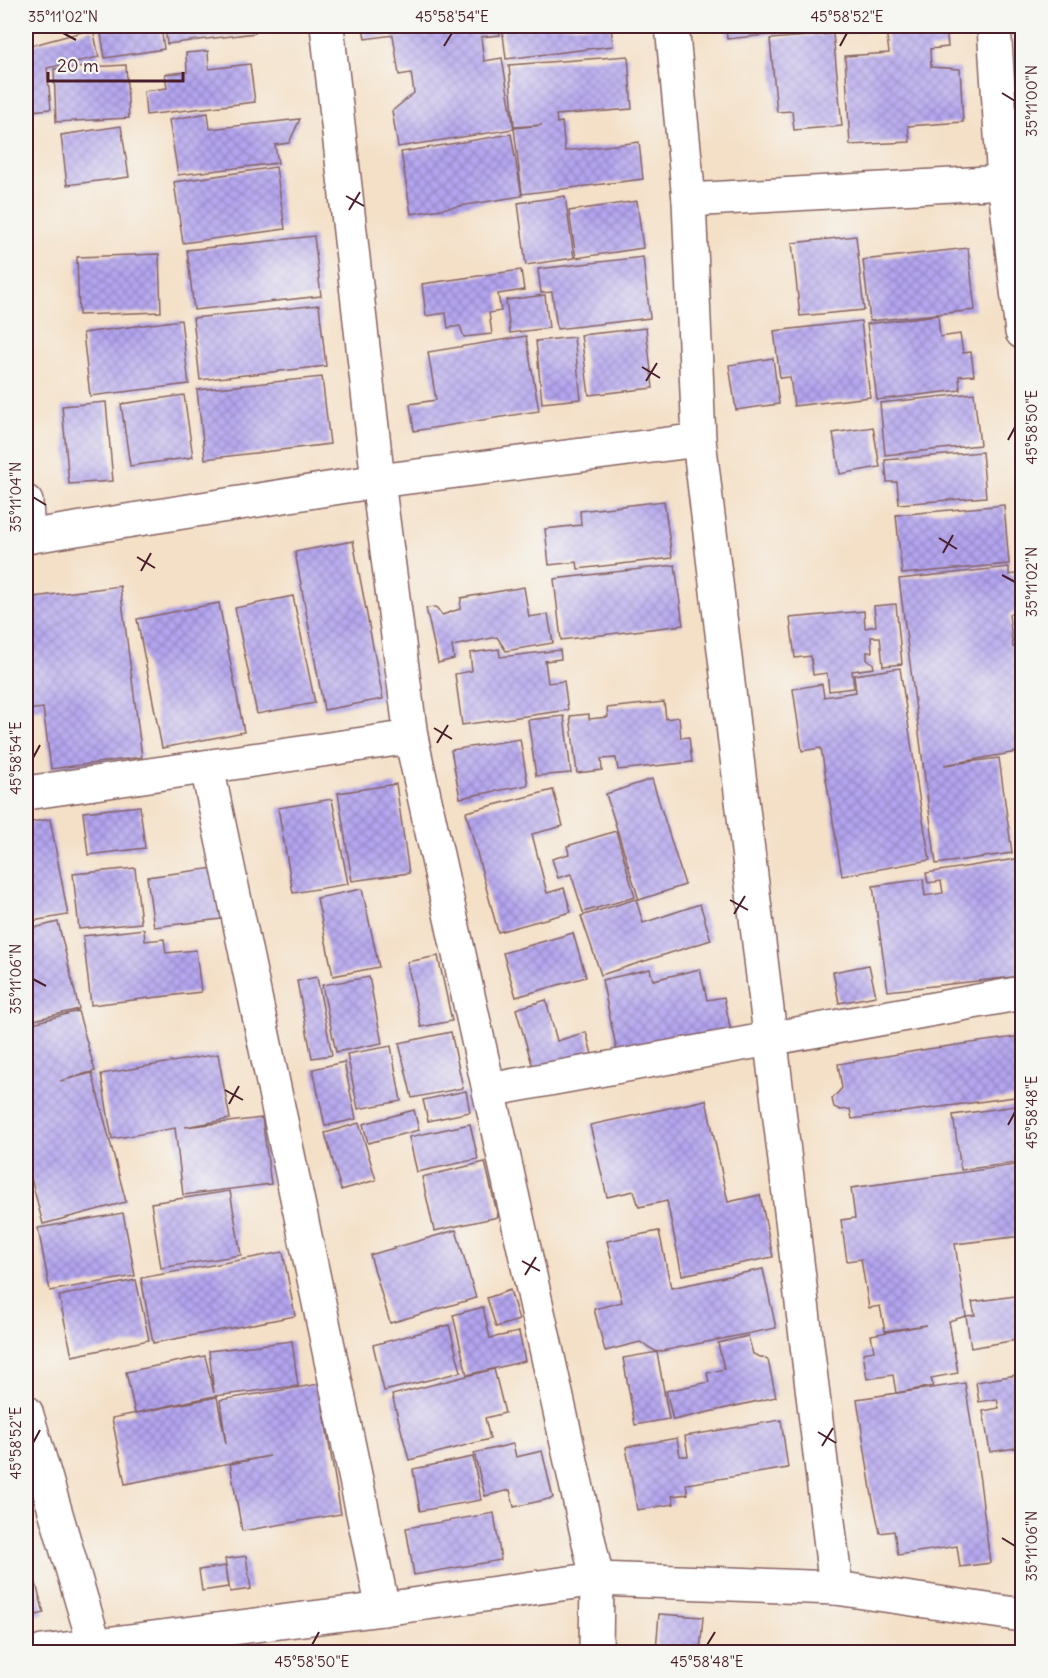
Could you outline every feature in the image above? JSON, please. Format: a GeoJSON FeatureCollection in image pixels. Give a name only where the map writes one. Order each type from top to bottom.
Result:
{"type":"FeatureCollection","features":[{"type":"Feature","properties":{"kind":"street"},"geometry":{"type":"LineString","coordinates":[[327,26],[378,481],[411,737],[597,1579],[596,1653]]}},
{"type":"Feature","properties":{"kind":"street"},"geometry":{"type":"LineString","coordinates":[[672,26],[689,200],[699,440],[836,1588]]}},
{"type":"Feature","properties":{"kind":"street"},"geometry":{"type":"LineString","coordinates":[[994,26],[1013,181],[1023,332]]}},
{"type":"Feature","properties":{"kind":"street"},"geometry":{"type":"LineString","coordinates":[[689,200],[1013,181]]}},
{"type":"Feature","properties":{"kind":"street"},"geometry":{"type":"LineString","coordinates":[[26,501],[27,537],[378,481],[699,440]]}},
{"type":"Feature","properties":{"kind":"street"},"geometry":{"type":"LineString","coordinates":[[26,793],[411,737]]}},
{"type":"Feature","properties":{"kind":"street"},"geometry":{"type":"LineString","coordinates":[[207,767],[383,1609]]}},
{"type":"Feature","properties":{"kind":"street"},"geometry":{"type":"LineString","coordinates":[[489,1090],[1023,993]]}},
{"type":"Feature","properties":{"kind":"street"},"geometry":{"type":"LineString","coordinates":[[26,1412],[95,1646]]}},
{"type":"Feature","properties":{"kind":"street"},"geometry":{"type":"LineString","coordinates":[[42,1653],[597,1579],[836,1588],[1023,1615]]}},
{"type":"Feature","properties":{"kind":"building"},"geometry":{"type":"Polygon","coordinates":[[[161,26],[164,49],[105,58],[100,28],[161,26]]]}},
{"type":"Feature","properties":{"kind":"building"},"geometry":{"type":"Polygon","coordinates":[[[165,26],[254,26],[255,33],[167,44],[165,26]]]}},
{"type":"Feature","properties":{"kind":"building"},"geometry":{"type":"Polygon","coordinates":[[[363,26],[499,26],[500,35],[481,37],[484,61],[502,58],[514,129],[398,147],[392,111],[414,93],[411,73],[399,75],[393,35],[365,39],[363,26]]]}},
{"type":"Feature","properties":{"kind":"building"},"geometry":{"type":"Polygon","coordinates":[[[502,26],[611,26],[613,46],[506,59],[502,26]]]}},
{"type":"Feature","properties":{"kind":"building"},"geometry":{"type":"Polygon","coordinates":[[[726,26],[834,26],[834,28],[727,39],[726,26]]]}},
{"type":"Feature","properties":{"kind":"building"},"geometry":{"type":"Polygon","coordinates":[[[837,26],[887,26],[886,29],[838,34],[837,26]]]}},
{"type":"Feature","properties":{"kind":"building"},"geometry":{"type":"Polygon","coordinates":[[[946,26],[948,47],[930,49],[931,67],[960,69],[963,122],[908,126],[910,142],[850,145],[845,56],[889,53],[886,29],[946,26]]]}},
{"type":"Feature","properties":{"kind":"building"},"geometry":{"type":"Polygon","coordinates":[[[93,29],[99,57],[47,68],[51,109],[31,111],[26,47],[93,29]]]}},
{"type":"Feature","properties":{"kind":"building"},"geometry":{"type":"Polygon","coordinates":[[[833,34],[842,126],[794,130],[792,111],[777,112],[770,39],[833,34]]]}},
{"type":"Feature","properties":{"kind":"building"},"geometry":{"type":"Polygon","coordinates":[[[208,51],[209,69],[250,64],[255,102],[146,115],[144,91],[167,88],[165,74],[187,72],[186,53],[208,51]]]}},
{"type":"Feature","properties":{"kind":"building"},"geometry":{"type":"Polygon","coordinates":[[[628,56],[632,109],[556,115],[557,123],[562,122],[565,151],[639,142],[643,179],[522,194],[514,128],[542,125],[514,127],[509,65],[628,56]]]}},
{"type":"Feature","properties":{"kind":"building"},"geometry":{"type":"Polygon","coordinates":[[[126,65],[129,118],[56,122],[54,69],[126,65]]]}},
{"type":"Feature","properties":{"kind":"building"},"geometry":{"type":"Polygon","coordinates":[[[208,113],[210,129],[300,119],[289,143],[275,145],[278,163],[178,175],[169,120],[208,113]]]}},
{"type":"Feature","properties":{"kind":"building"},"geometry":{"type":"Polygon","coordinates":[[[121,126],[129,177],[67,185],[61,135],[121,126]]]}},
{"type":"Feature","properties":{"kind":"building"},"geometry":{"type":"Polygon","coordinates":[[[511,134],[522,196],[411,214],[401,152],[511,134]]]}},
{"type":"Feature","properties":{"kind":"building"},"geometry":{"type":"Polygon","coordinates":[[[276,167],[285,229],[183,243],[174,182],[276,167]]]}},
{"type":"Feature","properties":{"kind":"building"},"geometry":{"type":"Polygon","coordinates":[[[565,196],[574,258],[526,265],[518,203],[565,196]]]}},
{"type":"Feature","properties":{"kind":"building"},"geometry":{"type":"Polygon","coordinates":[[[637,201],[643,248],[576,258],[569,211],[637,201]]]}},
{"type":"Feature","properties":{"kind":"building"},"geometry":{"type":"Polygon","coordinates":[[[314,236],[321,296],[194,310],[187,250],[314,236]]]}},
{"type":"Feature","properties":{"kind":"building"},"geometry":{"type":"Polygon","coordinates":[[[856,236],[864,310],[800,316],[792,243],[856,236]]]}},
{"type":"Feature","properties":{"kind":"building"},"geometry":{"type":"Polygon","coordinates":[[[968,248],[975,310],[870,321],[863,260],[968,248]]]}},
{"type":"Feature","properties":{"kind":"building"},"geometry":{"type":"Polygon","coordinates":[[[159,254],[161,312],[79,315],[77,257],[159,254]]]}},
{"type":"Feature","properties":{"kind":"building"},"geometry":{"type":"Polygon","coordinates":[[[643,257],[650,318],[557,329],[552,292],[541,293],[538,269],[643,257]]]}},
{"type":"Feature","properties":{"kind":"building"},"geometry":{"type":"Polygon","coordinates":[[[521,270],[524,290],[498,294],[501,311],[489,313],[492,334],[464,337],[460,326],[448,328],[446,313],[426,316],[422,284],[521,270]]]}},
{"type":"Feature","properties":{"kind":"building"},"geometry":{"type":"Polygon","coordinates":[[[545,295],[549,328],[510,333],[506,300],[545,295]]]}},
{"type":"Feature","properties":{"kind":"building"},"geometry":{"type":"Polygon","coordinates":[[[319,305],[326,366],[200,380],[193,318],[319,305]]]}},
{"type":"Feature","properties":{"kind":"building"},"geometry":{"type":"Polygon","coordinates":[[[938,315],[940,337],[960,334],[963,353],[971,352],[974,375],[959,376],[960,390],[877,400],[867,324],[938,315]]]}},
{"type":"Feature","properties":{"kind":"building"},"geometry":{"type":"Polygon","coordinates":[[[181,320],[189,384],[90,396],[83,333],[181,320]]]}},
{"type":"Feature","properties":{"kind":"building"},"geometry":{"type":"Polygon","coordinates":[[[861,321],[870,397],[794,406],[790,377],[780,378],[774,331],[861,321]]]}},
{"type":"Feature","properties":{"kind":"building"},"geometry":{"type":"Polygon","coordinates":[[[646,328],[653,388],[589,395],[581,335],[646,328]]]}},
{"type":"Feature","properties":{"kind":"building"},"geometry":{"type":"Polygon","coordinates":[[[526,336],[539,411],[414,431],[410,404],[436,400],[428,352],[526,336]]]}},
{"type":"Feature","properties":{"kind":"building"},"geometry":{"type":"Polygon","coordinates":[[[574,337],[581,399],[542,403],[536,341],[574,337]]]}},
{"type":"Feature","properties":{"kind":"building"},"geometry":{"type":"Polygon","coordinates":[[[773,358],[779,404],[736,410],[729,365],[773,358]]]}},
{"type":"Feature","properties":{"kind":"building"},"geometry":{"type":"Polygon","coordinates":[[[322,377],[330,444],[205,459],[197,390],[322,377]]]}},
{"type":"Feature","properties":{"kind":"building"},"geometry":{"type":"Polygon","coordinates":[[[974,393],[980,445],[885,455],[880,403],[974,393]]]}},
{"type":"Feature","properties":{"kind":"building"},"geometry":{"type":"Polygon","coordinates":[[[184,395],[193,457],[130,466],[121,404],[184,395]]]}},
{"type":"Feature","properties":{"kind":"building"},"geometry":{"type":"Polygon","coordinates":[[[106,402],[113,481],[69,484],[62,406],[106,402]]]}},
{"type":"Feature","properties":{"kind":"building"},"geometry":{"type":"Polygon","coordinates":[[[873,427],[880,467],[840,474],[833,433],[873,427]]]}},
{"type":"Feature","properties":{"kind":"building"},"geometry":{"type":"Polygon","coordinates":[[[982,452],[986,497],[899,504],[897,482],[887,482],[885,460],[982,452]]]}},
{"type":"Feature","properties":{"kind":"building"},"geometry":{"type":"Polygon","coordinates":[[[664,501],[672,558],[578,569],[577,562],[549,565],[545,529],[581,525],[580,511],[664,501]]]}},
{"type":"Feature","properties":{"kind":"building"},"geometry":{"type":"Polygon","coordinates":[[[1004,505],[1009,564],[902,574],[896,515],[1004,505]]]}},
{"type":"Feature","properties":{"kind":"building"},"geometry":{"type":"Polygon","coordinates":[[[353,541],[383,699],[324,710],[295,552],[353,541]]]}},
{"type":"Feature","properties":{"kind":"building"},"geometry":{"type":"Polygon","coordinates":[[[675,565],[683,625],[561,640],[554,579],[675,565]]]}},
{"type":"Feature","properties":{"kind":"building"},"geometry":{"type":"Polygon","coordinates":[[[1009,567],[1009,575],[1022,573],[1022,612],[1009,614],[1013,647],[1022,645],[1022,751],[944,765],[999,758],[1012,853],[936,864],[899,579],[1009,567]]]}},
{"type":"Feature","properties":{"kind":"building"},"geometry":{"type":"Polygon","coordinates":[[[120,586],[142,757],[51,769],[43,708],[26,710],[26,598],[120,586]]]}},
{"type":"Feature","properties":{"kind":"building"},"geometry":{"type":"Polygon","coordinates":[[[524,587],[529,617],[548,614],[553,643],[506,651],[497,637],[452,646],[454,659],[438,663],[426,608],[436,607],[442,615],[460,609],[461,598],[524,587]]]}},
{"type":"Feature","properties":{"kind":"building"},"geometry":{"type":"Polygon","coordinates":[[[293,596],[315,703],[257,714],[235,608],[293,596]]]}},
{"type":"Feature","properties":{"kind":"building"},"geometry":{"type":"Polygon","coordinates":[[[219,603],[244,732],[162,748],[137,619],[219,603]]]}},
{"type":"Feature","properties":{"kind":"building"},"geometry":{"type":"Polygon","coordinates":[[[896,604],[902,664],[883,666],[880,637],[871,637],[872,652],[867,652],[867,660],[873,663],[874,668],[852,671],[854,688],[829,691],[827,673],[813,675],[811,656],[795,658],[790,618],[864,611],[865,628],[876,626],[874,606],[896,604]]]}},
{"type":"Feature","properties":{"kind":"building"},"geometry":{"type":"Polygon","coordinates":[[[499,649],[500,657],[560,650],[561,659],[545,661],[548,683],[564,681],[568,710],[462,725],[455,674],[472,671],[470,653],[499,649]]]}},
{"type":"Feature","properties":{"kind":"building"},"geometry":{"type":"Polygon","coordinates":[[[900,668],[930,860],[842,876],[821,748],[802,751],[793,689],[822,684],[824,697],[856,692],[854,675],[900,668]]]}},
{"type":"Feature","properties":{"kind":"building"},"geometry":{"type":"Polygon","coordinates":[[[664,702],[666,719],[679,717],[681,738],[689,737],[692,762],[618,770],[616,758],[601,759],[602,770],[577,773],[570,716],[589,714],[589,719],[608,717],[607,708],[664,702]]]}},
{"type":"Feature","properties":{"kind":"building"},"geometry":{"type":"Polygon","coordinates":[[[564,716],[571,773],[536,776],[528,720],[564,716]]]}},
{"type":"Feature","properties":{"kind":"building"},"geometry":{"type":"Polygon","coordinates":[[[520,739],[528,785],[460,798],[451,750],[520,739]]]}},
{"type":"Feature","properties":{"kind":"building"},"geometry":{"type":"Polygon","coordinates":[[[652,779],[685,885],[639,900],[606,794],[652,779]]]}},
{"type":"Feature","properties":{"kind":"building"},"geometry":{"type":"Polygon","coordinates":[[[396,784],[409,873],[352,881],[338,793],[396,784]]]}},
{"type":"Feature","properties":{"kind":"building"},"geometry":{"type":"Polygon","coordinates":[[[553,790],[563,826],[532,834],[547,893],[564,888],[571,912],[498,932],[466,812],[553,790]]]}},
{"type":"Feature","properties":{"kind":"building"},"geometry":{"type":"Polygon","coordinates":[[[332,799],[348,884],[293,893],[278,808],[332,799]]]}},
{"type":"Feature","properties":{"kind":"building"},"geometry":{"type":"Polygon","coordinates":[[[140,806],[145,848],[88,855],[83,812],[140,806]]]}},
{"type":"Feature","properties":{"kind":"building"},"geometry":{"type":"Polygon","coordinates":[[[50,819],[68,915],[26,922],[26,823],[50,819]]]}},
{"type":"Feature","properties":{"kind":"building"},"geometry":{"type":"Polygon","coordinates":[[[616,831],[635,897],[583,912],[571,874],[558,878],[552,859],[569,854],[567,846],[616,831]]]}},
{"type":"Feature","properties":{"kind":"building"},"geometry":{"type":"Polygon","coordinates":[[[1022,858],[1022,976],[888,991],[873,886],[923,879],[925,896],[943,893],[941,881],[928,883],[926,873],[1022,858]]]}},
{"type":"Feature","properties":{"kind":"building"},"geometry":{"type":"Polygon","coordinates":[[[135,868],[141,923],[79,929],[73,874],[135,868]]]}},
{"type":"Feature","properties":{"kind":"building"},"geometry":{"type":"Polygon","coordinates":[[[214,868],[221,919],[154,927],[147,877],[214,868]]]}},
{"type":"Feature","properties":{"kind":"building"},"geometry":{"type":"Polygon","coordinates":[[[362,889],[379,967],[333,976],[317,898],[362,889]]]}},
{"type":"Feature","properties":{"kind":"building"},"geometry":{"type":"Polygon","coordinates":[[[636,899],[643,923],[700,904],[711,940],[601,975],[581,916],[636,899]]]}},
{"type":"Feature","properties":{"kind":"building"},"geometry":{"type":"Polygon","coordinates":[[[58,922],[79,1009],[26,1022],[26,930],[58,922]]]}},
{"type":"Feature","properties":{"kind":"building"},"geometry":{"type":"Polygon","coordinates":[[[144,929],[145,941],[164,939],[166,953],[196,950],[201,992],[91,1005],[83,936],[144,929]]]}},
{"type":"Feature","properties":{"kind":"building"},"geometry":{"type":"Polygon","coordinates":[[[573,933],[586,977],[516,997],[503,953],[573,933]]]}},
{"type":"Feature","properties":{"kind":"building"},"geometry":{"type":"Polygon","coordinates":[[[438,956],[452,1021],[421,1027],[407,962],[438,956]]]}},
{"type":"Feature","properties":{"kind":"building"},"geometry":{"type":"Polygon","coordinates":[[[869,965],[876,996],[839,1003],[833,972],[869,965]]]}},
{"type":"Feature","properties":{"kind":"building"},"geometry":{"type":"Polygon","coordinates":[[[650,969],[653,980],[700,969],[707,1000],[724,997],[731,1032],[618,1056],[602,980],[650,969]]]}},
{"type":"Feature","properties":{"kind":"building"},"geometry":{"type":"Polygon","coordinates":[[[317,977],[332,1055],[312,1058],[297,981],[317,977]]]}},
{"type":"Feature","properties":{"kind":"building"},"geometry":{"type":"Polygon","coordinates":[[[369,977],[382,1043],[336,1052],[322,985],[369,977]]]}},
{"type":"Feature","properties":{"kind":"building"},"geometry":{"type":"Polygon","coordinates":[[[546,1000],[557,1041],[586,1032],[592,1054],[534,1071],[516,1009],[546,1000]]]}},
{"type":"Feature","properties":{"kind":"building"},"geometry":{"type":"Polygon","coordinates":[[[78,1011],[95,1071],[60,1081],[92,1073],[126,1202],[43,1224],[26,1159],[26,1025],[78,1011]]]}},
{"type":"Feature","properties":{"kind":"building"},"geometry":{"type":"Polygon","coordinates":[[[451,1032],[463,1088],[412,1098],[399,1043],[451,1032]]]}},
{"type":"Feature","properties":{"kind":"building"},"geometry":{"type":"Polygon","coordinates":[[[1022,1036],[1022,1096],[852,1119],[850,1109],[840,1110],[834,1107],[832,1099],[842,1088],[838,1064],[1022,1036]]]}},
{"type":"Feature","properties":{"kind":"building"},"geometry":{"type":"Polygon","coordinates":[[[391,1046],[401,1101],[358,1109],[347,1054],[391,1046]]]}},
{"type":"Feature","properties":{"kind":"building"},"geometry":{"type":"Polygon","coordinates":[[[218,1054],[230,1119],[185,1127],[262,1118],[271,1184],[183,1195],[175,1128],[112,1139],[101,1074],[218,1054]]]}},
{"type":"Feature","properties":{"kind":"building"},"geometry":{"type":"Polygon","coordinates":[[[344,1062],[356,1119],[325,1126],[313,1069],[344,1062]]]}},
{"type":"Feature","properties":{"kind":"building"},"geometry":{"type":"Polygon","coordinates":[[[466,1091],[470,1112],[428,1121],[423,1100],[466,1091]]]}},
{"type":"Feature","properties":{"kind":"building"},"geometry":{"type":"Polygon","coordinates":[[[706,1100],[728,1202],[760,1195],[773,1257],[682,1275],[667,1201],[639,1207],[634,1191],[607,1197],[590,1125],[706,1100]]]}},
{"type":"Feature","properties":{"kind":"building"},"geometry":{"type":"Polygon","coordinates":[[[1022,1105],[1022,1162],[961,1170],[953,1115],[1022,1105]]]}},
{"type":"Feature","properties":{"kind":"building"},"geometry":{"type":"Polygon","coordinates":[[[414,1110],[419,1130],[368,1143],[363,1124],[414,1110]]]}},
{"type":"Feature","properties":{"kind":"building"},"geometry":{"type":"Polygon","coordinates":[[[359,1123],[376,1180],[341,1190],[325,1133],[359,1123]]]}},
{"type":"Feature","properties":{"kind":"building"},"geometry":{"type":"Polygon","coordinates":[[[470,1124],[478,1159],[417,1172],[409,1137],[470,1124]]]}},
{"type":"Feature","properties":{"kind":"building"},"geometry":{"type":"Polygon","coordinates":[[[485,1162],[498,1217],[434,1231],[422,1177],[485,1162]]]}},
{"type":"Feature","properties":{"kind":"building"},"geometry":{"type":"Polygon","coordinates":[[[1022,1164],[1022,1236],[955,1244],[966,1316],[949,1321],[958,1373],[931,1378],[933,1386],[896,1393],[893,1375],[867,1379],[863,1353],[874,1351],[871,1335],[926,1325],[885,1331],[880,1306],[869,1308],[861,1259],[847,1261],[841,1220],[855,1218],[851,1188],[1022,1164]]]}},
{"type":"Feature","properties":{"kind":"building"},"geometry":{"type":"Polygon","coordinates":[[[230,1191],[241,1255],[161,1268],[151,1203],[230,1191]]]}},
{"type":"Feature","properties":{"kind":"building"},"geometry":{"type":"Polygon","coordinates":[[[123,1213],[135,1276],[50,1291],[38,1228],[123,1213]]]}},
{"type":"Feature","properties":{"kind":"building"},"geometry":{"type":"Polygon","coordinates":[[[456,1230],[476,1298],[390,1323],[370,1255],[456,1230]]]}},
{"type":"Feature","properties":{"kind":"building"},"geometry":{"type":"Polygon","coordinates":[[[659,1231],[671,1288],[763,1269],[776,1328],[657,1352],[640,1342],[605,1351],[594,1309],[622,1302],[607,1241],[659,1231]]]}},
{"type":"Feature","properties":{"kind":"building"},"geometry":{"type":"Polygon","coordinates":[[[283,1252],[295,1316],[153,1343],[141,1278],[283,1252]]]}},
{"type":"Feature","properties":{"kind":"building"},"geometry":{"type":"Polygon","coordinates":[[[136,1280],[149,1340],[72,1356],[59,1296],[136,1280]]]}},
{"type":"Feature","properties":{"kind":"building"},"geometry":{"type":"Polygon","coordinates":[[[510,1290],[519,1320],[496,1327],[487,1298],[510,1290]]]}},
{"type":"Feature","properties":{"kind":"building"},"geometry":{"type":"Polygon","coordinates":[[[1022,1295],[1022,1339],[971,1348],[966,1316],[975,1315],[972,1302],[1022,1295]]]}},
{"type":"Feature","properties":{"kind":"building"},"geometry":{"type":"Polygon","coordinates":[[[483,1307],[490,1338],[519,1332],[525,1361],[467,1375],[453,1315],[483,1307]]]}},
{"type":"Feature","properties":{"kind":"building"},"geometry":{"type":"Polygon","coordinates":[[[449,1325],[461,1372],[384,1391],[373,1345],[449,1325]]]}},
{"type":"Feature","properties":{"kind":"building"},"geometry":{"type":"Polygon","coordinates":[[[748,1336],[753,1354],[768,1360],[776,1397],[673,1420],[666,1391],[709,1382],[707,1373],[724,1369],[718,1343],[748,1336]]]}},
{"type":"Feature","properties":{"kind":"building"},"geometry":{"type":"Polygon","coordinates":[[[292,1341],[298,1386],[214,1396],[135,1413],[126,1372],[205,1356],[214,1393],[209,1351],[292,1341]]]}},
{"type":"Feature","properties":{"kind":"building"},"geometry":{"type":"Polygon","coordinates":[[[657,1352],[669,1419],[635,1425],[623,1358],[657,1352]]]}},
{"type":"Feature","properties":{"kind":"building"},"geometry":{"type":"Polygon","coordinates":[[[494,1369],[505,1413],[485,1418],[490,1439],[409,1460],[392,1395],[494,1369]]]}},
{"type":"Feature","properties":{"kind":"building"},"geometry":{"type":"Polygon","coordinates":[[[1022,1374],[1022,1447],[990,1452],[983,1411],[999,1408],[997,1399],[979,1402],[976,1382],[1022,1374]]]}},
{"type":"Feature","properties":{"kind":"building"},"geometry":{"type":"Polygon","coordinates":[[[965,1383],[990,1563],[960,1567],[957,1546],[898,1555],[894,1531],[880,1533],[857,1399],[965,1383]]]}},
{"type":"Feature","properties":{"kind":"building"},"geometry":{"type":"Polygon","coordinates":[[[319,1384],[341,1514],[242,1531],[230,1464],[270,1456],[125,1484],[112,1418],[217,1397],[226,1444],[220,1400],[319,1384]]]}},
{"type":"Feature","properties":{"kind":"building"},"geometry":{"type":"Polygon","coordinates":[[[781,1420],[788,1468],[686,1484],[688,1494],[672,1496],[674,1504],[637,1510],[626,1447],[677,1438],[680,1456],[688,1456],[685,1436],[781,1420]]]}},
{"type":"Feature","properties":{"kind":"building"},"geometry":{"type":"Polygon","coordinates":[[[513,1444],[516,1457],[542,1451],[553,1498],[514,1507],[510,1490],[485,1496],[474,1453],[513,1444]]]}},
{"type":"Feature","properties":{"kind":"building"},"geometry":{"type":"Polygon","coordinates":[[[473,1457],[481,1500],[420,1511],[413,1469],[473,1457]]]}},
{"type":"Feature","properties":{"kind":"building"},"geometry":{"type":"Polygon","coordinates":[[[494,1513],[501,1560],[414,1575],[406,1528],[494,1513]]]}},
{"type":"Feature","properties":{"kind":"building"},"geometry":{"type":"Polygon","coordinates":[[[26,1547],[44,1613],[26,1618],[26,1547]]]}},
{"type":"Feature","properties":{"kind":"building"},"geometry":{"type":"Polygon","coordinates":[[[246,1556],[251,1589],[230,1592],[225,1559],[246,1556]]]}},
{"type":"Feature","properties":{"kind":"building"},"geometry":{"type":"Polygon","coordinates":[[[225,1566],[228,1587],[202,1591],[199,1570],[225,1566]]]}},
{"type":"Feature","properties":{"kind":"building"},"geometry":{"type":"Polygon","coordinates":[[[659,1614],[703,1617],[700,1652],[656,1650],[659,1614]]]}},
{"type":"Feature","properties":{"kind":"building"},"geometry":{"type":"Polygon","coordinates":[[[751,1649],[772,1651],[772,1652],[750,1652],[751,1649]]]}}]}
